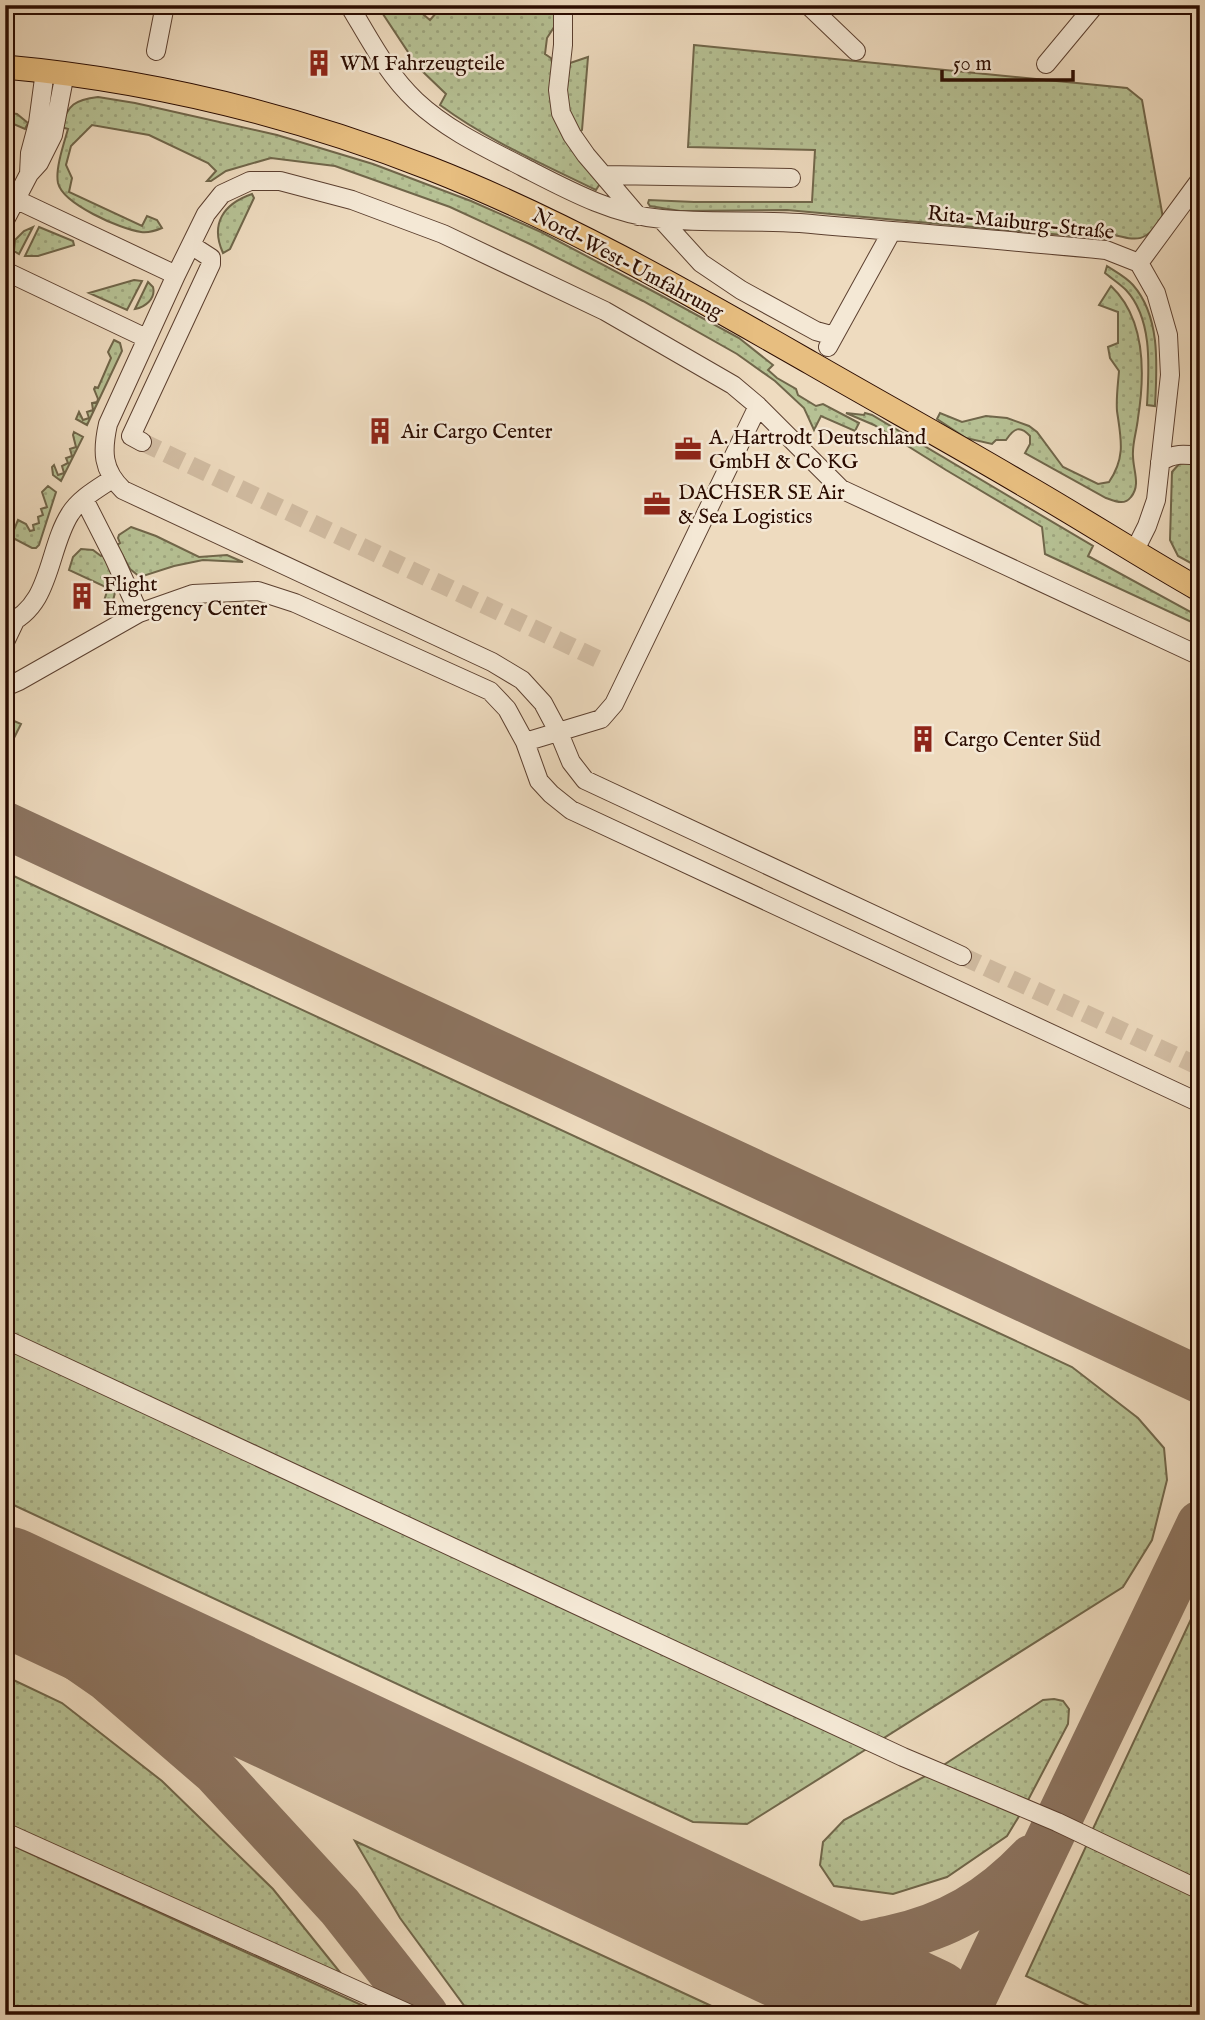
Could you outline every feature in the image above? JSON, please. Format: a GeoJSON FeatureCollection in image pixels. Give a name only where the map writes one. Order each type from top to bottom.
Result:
{"type":"FeatureCollection","features":[{"type":"Feature","properties":{"kind":"main road","name":"Nord-West-Umfahrung"},"geometry":{"type":"LineString","coordinates":[[5,67],[55,72],[164,90],[274,116],[376,148],[488,192],[599,246],[727,314],[1025,485],[1200,590]]}},
{"type":"Feature","properties":{"kind":"street"},"geometry":{"type":"LineString","coordinates":[[156,51],[165,5]]}},
{"type":"Feature","properties":{"kind":"street","name":"Rita-Maiburg-Straße"},"geometry":{"type":"LineString","coordinates":[[349,5],[400,84],[448,127],[564,189],[638,216],[789,222],[1106,250],[1139,262]]}},
{"type":"Feature","properties":{"kind":"street"},"geometry":{"type":"LineString","coordinates":[[563,5],[563,46],[558,90],[561,113],[586,155],[638,216]]}},
{"type":"Feature","properties":{"kind":"street"},"geometry":{"type":"LineString","coordinates":[[808,5],[856,51]]}},
{"type":"Feature","properties":{"kind":"street"},"geometry":{"type":"LineString","coordinates":[[1046,64],[1095,5]]}},
{"type":"Feature","properties":{"kind":"street"},"geometry":{"type":"LineString","coordinates":[[5,220],[29,174],[30,153],[55,72]]}},
{"type":"Feature","properties":{"kind":"street"},"geometry":{"type":"LineString","coordinates":[[604,175],[791,178]]}},
{"type":"Feature","properties":{"kind":"street"},"geometry":{"type":"LineString","coordinates":[[962,956],[585,780],[571,762],[543,703],[522,680],[492,662],[123,490],[108,471],[104,440],[108,424],[206,214],[222,194],[250,181],[280,180],[352,200],[443,234],[605,312],[733,385],[841,489],[1200,656]]}},
{"type":"Feature","properties":{"kind":"street"},"geometry":{"type":"LineString","coordinates":[[1134,552],[1156,500],[1170,375],[1168,335],[1156,293],[1139,262],[1200,180]]}},
{"type":"Feature","properties":{"kind":"street"},"geometry":{"type":"LineString","coordinates":[[15,199],[176,275]]}},
{"type":"Feature","properties":{"kind":"street"},"geometry":{"type":"LineString","coordinates":[[661,219],[701,263],[741,290],[831,341],[892,231]]}},
{"type":"Feature","properties":{"kind":"street"},"geometry":{"type":"LineString","coordinates":[[142,442],[131,436],[211,264],[211,258],[191,245]]}},
{"type":"Feature","properties":{"kind":"street"},"geometry":{"type":"LineString","coordinates":[[5,271],[146,338]]}},
{"type":"Feature","properties":{"kind":"street"},"geometry":{"type":"LineString","coordinates":[[525,742],[601,719],[614,704],[758,407]]}},
{"type":"Feature","properties":{"kind":"street"},"geometry":{"type":"LineString","coordinates":[[1160,461],[1172,454],[1200,456]]}},
{"type":"Feature","properties":{"kind":"street"},"geometry":{"type":"LineString","coordinates":[[5,642],[10,623],[34,602],[41,590],[69,514],[83,499],[112,479]]}},
{"type":"Feature","properties":{"kind":"street"},"geometry":{"type":"LineString","coordinates":[[83,499],[139,613]]}},
{"type":"Feature","properties":{"kind":"street"},"geometry":{"type":"LineString","coordinates":[[5,687],[139,613],[193,594],[258,592],[295,603],[490,691],[507,709],[525,742],[539,780],[551,794],[572,810],[1200,1103]]}},
{"type":"Feature","properties":{"kind":"street"},"geometry":{"type":"LineString","coordinates":[[5,1339],[903,1757],[1057,1822],[1200,1890]]}},
{"type":"Feature","properties":{"kind":"street"},"geometry":{"type":"LineString","coordinates":[[5,1832],[412,2015]]}},
{"type":"Feature","properties":{"kind":"green space"},"geometry":{"type":"Polygon","coordinates":[[[377,5],[412,5],[430,20],[443,5],[555,5],[556,24],[547,38],[545,54],[551,58],[554,71],[552,107],[601,182],[596,190],[496,140],[440,105],[446,94],[418,67],[377,5]]]}},
{"type":"Feature","properties":{"kind":"green space"},"geometry":{"type":"Polygon","coordinates":[[[694,45],[1127,88],[1142,100],[1163,218],[1151,232],[1140,238],[1109,234],[1107,239],[787,210],[680,211],[650,206],[649,200],[812,202],[815,150],[688,147],[694,45]]]}},
{"type":"Feature","properties":{"kind":"green space"},"geometry":{"type":"Polygon","coordinates":[[[588,57],[582,130],[577,133],[568,107],[570,63],[588,57]]]}},
{"type":"Feature","properties":{"kind":"green space"},"geometry":{"type":"Polygon","coordinates":[[[98,97],[277,135],[373,164],[471,201],[541,232],[739,338],[773,365],[768,370],[796,389],[798,395],[816,406],[823,404],[859,423],[855,431],[821,416],[814,430],[804,408],[775,381],[737,354],[643,301],[450,207],[335,166],[271,158],[226,171],[207,181],[216,171],[208,163],[149,135],[92,125],[71,146],[66,165],[72,178],[69,192],[142,226],[147,216],[157,220],[162,228],[141,232],[107,221],[70,199],[62,191],[57,177],[68,129],[61,127],[66,113],[78,102],[98,97]]]}},
{"type":"Feature","properties":{"kind":"green space"},"geometry":{"type":"Polygon","coordinates":[[[5,101],[11,105],[10,113],[17,114],[28,123],[25,129],[9,122],[5,128],[5,101]]]}},
{"type":"Feature","properties":{"kind":"green space"},"geometry":{"type":"Polygon","coordinates":[[[252,194],[254,198],[230,249],[223,253],[218,233],[222,216],[233,203],[252,194]]]}},
{"type":"Feature","properties":{"kind":"green space"},"geometry":{"type":"Polygon","coordinates":[[[33,227],[19,254],[14,251],[15,240],[33,227]]]}},
{"type":"Feature","properties":{"kind":"green space"},"geometry":{"type":"Polygon","coordinates":[[[39,227],[73,241],[74,245],[38,256],[25,256],[39,227]]]}},
{"type":"Feature","properties":{"kind":"green space"},"geometry":{"type":"Polygon","coordinates":[[[1107,266],[1133,285],[1149,312],[1155,343],[1155,406],[1147,405],[1147,345],[1141,315],[1126,290],[1105,273],[1107,266]]]}},
{"type":"Feature","properties":{"kind":"green space"},"geometry":{"type":"Polygon","coordinates":[[[134,280],[142,281],[127,310],[89,293],[134,280]]]}},
{"type":"Feature","properties":{"kind":"green space"},"geometry":{"type":"Polygon","coordinates":[[[148,282],[153,287],[151,299],[135,309],[148,282]]]}},
{"type":"Feature","properties":{"kind":"green space"},"geometry":{"type":"Polygon","coordinates":[[[1111,286],[1131,314],[1137,331],[1142,366],[1133,451],[1136,488],[1128,500],[1119,502],[1106,498],[1025,453],[1030,444],[1030,436],[1023,430],[1017,429],[1006,440],[996,440],[992,444],[966,438],[937,419],[940,413],[962,422],[986,416],[1007,418],[1029,426],[1037,432],[1063,467],[1098,484],[1109,482],[1118,464],[1121,448],[1117,406],[1119,371],[1110,358],[1108,347],[1118,343],[1118,312],[1099,305],[1111,286]]]}},
{"type":"Feature","properties":{"kind":"green space"},"geometry":{"type":"Polygon","coordinates":[[[114,340],[120,343],[122,351],[87,425],[76,419],[79,412],[83,420],[89,418],[87,412],[93,410],[92,403],[97,402],[94,389],[98,388],[111,358],[108,352],[114,340]]]}},
{"type":"Feature","properties":{"kind":"green space"},"geometry":{"type":"Polygon","coordinates":[[[846,413],[872,415],[1093,546],[1088,556],[1200,617],[1200,626],[1045,554],[1042,527],[874,425],[846,413]]]}},
{"type":"Feature","properties":{"kind":"green space"},"geometry":{"type":"Polygon","coordinates":[[[74,432],[83,437],[61,481],[53,475],[52,467],[54,465],[58,475],[64,473],[62,466],[68,463],[66,458],[72,456],[70,449],[76,447],[74,432]]]}},
{"type":"Feature","properties":{"kind":"green space"},"geometry":{"type":"Polygon","coordinates":[[[1189,462],[1200,472],[1200,568],[1178,556],[1170,540],[1172,472],[1179,464],[1189,462]]]}},
{"type":"Feature","properties":{"kind":"green space"},"geometry":{"type":"Polygon","coordinates":[[[48,486],[56,492],[39,545],[32,548],[11,537],[18,520],[26,524],[30,531],[34,530],[33,525],[39,523],[38,517],[43,515],[41,509],[47,507],[42,492],[48,486]]]}},
{"type":"Feature","properties":{"kind":"green space"},"geometry":{"type":"Polygon","coordinates":[[[131,527],[199,557],[227,555],[243,562],[203,560],[140,577],[130,569],[117,545],[120,543],[119,535],[131,527]]]}},
{"type":"Feature","properties":{"kind":"green space"},"geometry":{"type":"Polygon","coordinates":[[[81,549],[93,550],[101,556],[104,554],[117,584],[112,605],[104,601],[108,588],[69,570],[73,557],[81,549]]]}},
{"type":"Feature","properties":{"kind":"green space"},"geometry":{"type":"Polygon","coordinates":[[[5,717],[21,724],[5,756],[5,717]]]}},
{"type":"Feature","properties":{"kind":"green space"},"geometry":{"type":"Polygon","coordinates":[[[5,872],[1072,1367],[1138,1418],[1164,1448],[1167,1480],[1152,1540],[1123,1587],[879,1741],[5,1335],[5,872]]]}},
{"type":"Feature","properties":{"kind":"green space"},"geometry":{"type":"Polygon","coordinates":[[[5,1342],[873,1745],[747,1824],[693,1822],[5,1501],[5,1342]]]}},
{"type":"Feature","properties":{"kind":"green space"},"geometry":{"type":"Polygon","coordinates":[[[1200,1600],[1200,1884],[1091,1833],[1200,1600]]]}},
{"type":"Feature","properties":{"kind":"green space"},"geometry":{"type":"Polygon","coordinates":[[[5,1676],[62,1703],[162,1781],[273,1889],[351,1986],[5,1826],[5,1676]]]}},
{"type":"Feature","properties":{"kind":"green space"},"geometry":{"type":"Polygon","coordinates":[[[1043,1700],[1063,1701],[1069,1709],[1068,1724],[1026,1804],[939,1768],[1043,1700]]]}},
{"type":"Feature","properties":{"kind":"green space"},"geometry":{"type":"Polygon","coordinates":[[[931,1773],[1021,1813],[1007,1836],[947,1877],[893,1894],[834,1886],[820,1865],[823,1842],[844,1820],[931,1773]]]}},
{"type":"Feature","properties":{"kind":"green space"},"geometry":{"type":"Polygon","coordinates":[[[355,1841],[731,2015],[471,2015],[400,1918],[355,1841]]]}},
{"type":"Feature","properties":{"kind":"green space"},"geometry":{"type":"Polygon","coordinates":[[[5,1842],[368,2008],[372,2015],[5,2015],[5,1842]]]}},
{"type":"Feature","properties":{"kind":"green space"},"geometry":{"type":"Polygon","coordinates":[[[1088,1842],[1200,1895],[1200,2015],[1108,2015],[1026,1976],[1088,1842]]]}},
{"type":"Feature","properties":{"kind":"taxiway"},"geometry":{"type":"LineString","coordinates":[[5,825],[1200,1380]]}},
{"type":"Feature","properties":{"kind":"taxiway"},"geometry":{"type":"LineString","coordinates":[[965,2015],[1200,1524]]}},
{"type":"Feature","properties":{"kind":"taxiway"},"geometry":{"type":"LineString","coordinates":[[5,1607],[107,1678],[216,1772],[340,1907],[425,2015]]}},
{"type":"Feature","properties":{"kind":"taxiway"},"geometry":{"type":"LineString","coordinates":[[725,1921],[763,1936],[786,1941],[847,1946],[869,1944],[910,1934],[967,1910],[1001,1887],[1032,1858]]}},
{"type":"Feature","properties":{"kind":"taxiway"},"geometry":{"type":"LineString","coordinates":[[743,1934],[794,1975],[824,2015]]}},
{"type":"Feature","properties":{"kind":"runway"},"geometry":{"type":"LineString","coordinates":[[5,1585],[924,2015]]}},
{"type":"Feature","properties":{"kind":"tunnel"},"geometry":{"type":"LineString","coordinates":[[142,442],[600,660]]}},
{"type":"Feature","properties":{"kind":"tunnel"},"geometry":{"type":"LineString","coordinates":[[962,956],[1200,1067]]}},
{"type":"Feature","properties":{"kind":"place","name":"WM Fahrzeugteile"},"geometry":{"type":"Point","coordinates":[319,63]}},
{"type":"Feature","properties":{"kind":"place","name":"Air Cargo Center"},"geometry":{"type":"Point","coordinates":[380,431]}},
{"type":"Feature","properties":{"kind":"place","name":"A. Hartrodt Deutschland GmbH & Co KG"},"geometry":{"type":"Point","coordinates":[688,449]}},
{"type":"Feature","properties":{"kind":"place","name":"DACHSER SE Air & Sea Logistics"},"geometry":{"type":"Point","coordinates":[657,504]}},
{"type":"Feature","properties":{"kind":"place","name":"Flight Emergency Center"},"geometry":{"type":"Point","coordinates":[82,596]}},
{"type":"Feature","properties":{"kind":"place","name":"Cargo Center Süd"},"geometry":{"type":"Point","coordinates":[923,739]}}]}
